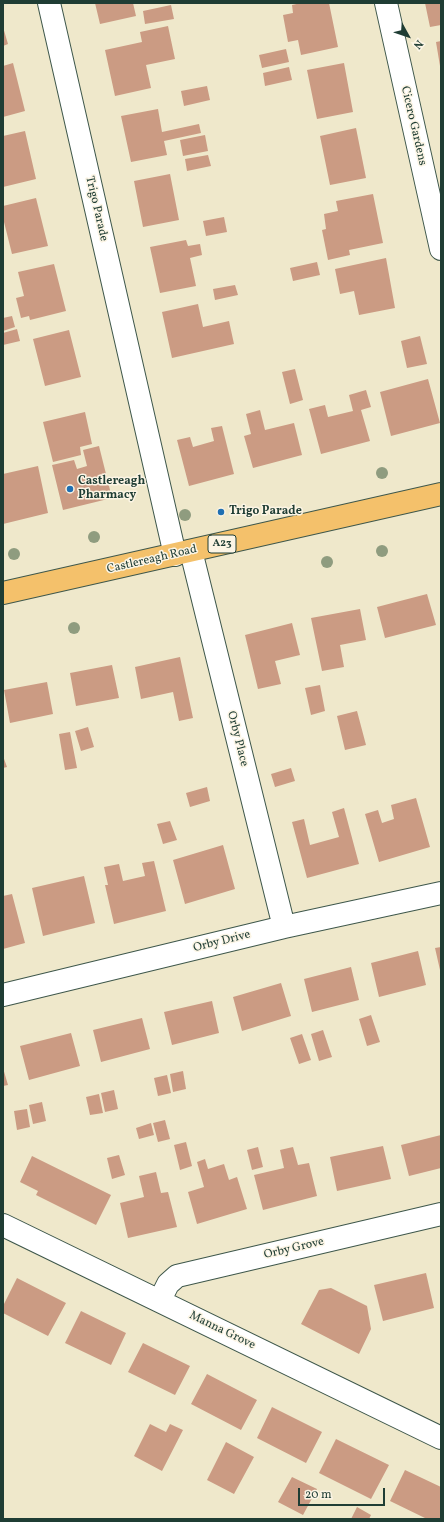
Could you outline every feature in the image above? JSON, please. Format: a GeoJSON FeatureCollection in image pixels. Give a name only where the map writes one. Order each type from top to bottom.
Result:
{"type":"FeatureCollection","features":[{"type":"Feature","properties":{"kind":"main road","name":"Castlereagh Road"},"geometry":{"type":"LineString","coordinates":[[3,593],[441,494]]}},
{"type":"Feature","properties":{"kind":"street","name":"Trigo Parade"},"geometry":{"type":"LineString","coordinates":[[48,3],[183,553]]}},
{"type":"Feature","properties":{"kind":"street","name":"Cicero Gardens"},"geometry":{"type":"LineString","coordinates":[[386,3],[441,249]]}},
{"type":"Feature","properties":{"kind":"street","name":"Orby Place"},"geometry":{"type":"LineString","coordinates":[[183,553],[284,927]]}},
{"type":"Feature","properties":{"kind":"street","name":"Orby Drive"},"geometry":{"type":"LineString","coordinates":[[3,995],[284,927],[441,893]]}},
{"type":"Feature","properties":{"kind":"street","name":"Orby Grove"},"geometry":{"type":"LineString","coordinates":[[160,1300],[168,1284],[177,1276],[441,1214]]}},
{"type":"Feature","properties":{"kind":"street","name":"Manna Grove"},"geometry":{"type":"LineString","coordinates":[[3,1225],[160,1300],[441,1438]]}},
{"type":"Feature","properties":{"kind":"building"},"geometry":{"type":"Polygon","coordinates":[[[95,3],[133,3],[136,16],[100,24],[95,3]]]}},
{"type":"Feature","properties":{"kind":"building"},"geometry":{"type":"Polygon","coordinates":[[[301,3],[329,3],[338,47],[301,55],[298,40],[288,42],[283,15],[293,13],[292,5],[301,3]]]}},
{"type":"Feature","properties":{"kind":"building"},"geometry":{"type":"Polygon","coordinates":[[[425,3],[441,3],[441,25],[430,27],[425,3]]]}},
{"type":"Feature","properties":{"kind":"building"},"geometry":{"type":"Polygon","coordinates":[[[171,5],[174,19],[145,24],[143,11],[171,5]]]}},
{"type":"Feature","properties":{"kind":"building"},"geometry":{"type":"Polygon","coordinates":[[[168,26],[175,59],[146,65],[151,88],[115,96],[105,50],[142,42],[140,32],[168,26]]]}},
{"type":"Feature","properties":{"kind":"building"},"geometry":{"type":"Polygon","coordinates":[[[3,27],[8,44],[3,46],[3,27]]]}},
{"type":"Feature","properties":{"kind":"building"},"geometry":{"type":"Polygon","coordinates":[[[441,41],[441,66],[440,66],[436,42],[441,41]]]}},
{"type":"Feature","properties":{"kind":"building"},"geometry":{"type":"Polygon","coordinates":[[[286,49],[289,62],[262,68],[259,55],[286,49]]]}},
{"type":"Feature","properties":{"kind":"building"},"geometry":{"type":"Polygon","coordinates":[[[13,63],[25,111],[3,117],[3,66],[13,63]]]}},
{"type":"Feature","properties":{"kind":"building"},"geometry":{"type":"Polygon","coordinates":[[[344,63],[353,112],[317,119],[307,70],[344,63]]]}},
{"type":"Feature","properties":{"kind":"building"},"geometry":{"type":"Polygon","coordinates":[[[289,67],[292,80],[265,86],[263,73],[289,67]]]}},
{"type":"Feature","properties":{"kind":"building"},"geometry":{"type":"Polygon","coordinates":[[[207,86],[210,100],[184,106],[181,91],[207,86]]]}},
{"type":"Feature","properties":{"kind":"building"},"geometry":{"type":"Polygon","coordinates":[[[158,109],[162,132],[199,124],[201,133],[164,141],[167,155],[131,162],[121,116],[158,109]]]}},
{"type":"Feature","properties":{"kind":"building"},"geometry":{"type":"Polygon","coordinates":[[[356,128],[366,178],[330,185],[320,136],[356,128]]]}},
{"type":"Feature","properties":{"kind":"building"},"geometry":{"type":"Polygon","coordinates":[[[25,131],[36,179],[3,187],[3,136],[25,131]]]}},
{"type":"Feature","properties":{"kind":"building"},"geometry":{"type":"Polygon","coordinates":[[[205,135],[208,151],[183,156],[180,140],[205,135]]]}},
{"type":"Feature","properties":{"kind":"building"},"geometry":{"type":"Polygon","coordinates":[[[208,155],[211,166],[187,171],[185,159],[208,155]]]}},
{"type":"Feature","properties":{"kind":"building"},"geometry":{"type":"Polygon","coordinates":[[[170,174],[179,220],[143,227],[134,181],[170,174]]]}},
{"type":"Feature","properties":{"kind":"building"},"geometry":{"type":"Polygon","coordinates":[[[373,194],[383,243],[349,250],[350,255],[328,260],[322,230],[326,229],[324,214],[338,211],[336,201],[373,194]]]}},
{"type":"Feature","properties":{"kind":"building"},"geometry":{"type":"Polygon","coordinates":[[[36,198],[48,246],[12,254],[3,218],[3,206],[36,198]]]}},
{"type":"Feature","properties":{"kind":"building"},"geometry":{"type":"Polygon","coordinates":[[[224,217],[227,232],[206,236],[203,221],[224,217]]]}},
{"type":"Feature","properties":{"kind":"building"},"geometry":{"type":"Polygon","coordinates":[[[186,240],[188,246],[200,244],[202,255],[190,258],[196,286],[160,293],[150,247],[186,240]]]}},
{"type":"Feature","properties":{"kind":"building"},"geometry":{"type":"Polygon","coordinates":[[[386,258],[395,308],[359,315],[354,291],[340,294],[335,269],[386,258]]]}},
{"type":"Feature","properties":{"kind":"building"},"geometry":{"type":"Polygon","coordinates":[[[317,262],[320,275],[293,281],[290,268],[317,262]]]}},
{"type":"Feature","properties":{"kind":"building"},"geometry":{"type":"Polygon","coordinates":[[[54,264],[66,311],[30,320],[29,316],[21,318],[16,298],[24,296],[18,272],[54,264]]]}},
{"type":"Feature","properties":{"kind":"building"},"geometry":{"type":"Polygon","coordinates":[[[235,285],[238,295],[215,300],[213,289],[235,285]]]}},
{"type":"Feature","properties":{"kind":"building"},"geometry":{"type":"Polygon","coordinates":[[[198,304],[203,327],[229,321],[234,344],[172,358],[162,312],[198,304]]]}},
{"type":"Feature","properties":{"kind":"building"},"geometry":{"type":"Polygon","coordinates":[[[12,316],[15,327],[3,331],[3,318],[12,316]]]}},
{"type":"Feature","properties":{"kind":"building"},"geometry":{"type":"Polygon","coordinates":[[[17,329],[20,341],[3,345],[3,333],[17,329]]]}},
{"type":"Feature","properties":{"kind":"building"},"geometry":{"type":"Polygon","coordinates":[[[69,330],[81,377],[45,386],[33,339],[69,330]]]}},
{"type":"Feature","properties":{"kind":"building"},"geometry":{"type":"Polygon","coordinates":[[[420,336],[427,364],[407,368],[401,341],[420,336]]]}},
{"type":"Feature","properties":{"kind":"building"},"geometry":{"type":"Polygon","coordinates":[[[295,369],[303,400],[290,404],[282,372],[295,369]]]}},
{"type":"Feature","properties":{"kind":"building"},"geometry":{"type":"Polygon","coordinates":[[[428,379],[440,423],[391,436],[380,392],[428,379]]]}},
{"type":"Feature","properties":{"kind":"building"},"geometry":{"type":"Polygon","coordinates":[[[366,390],[371,407],[361,410],[370,441],[321,454],[309,409],[325,405],[328,417],[353,411],[349,395],[366,390]]]}},
{"type":"Feature","properties":{"kind":"building"},"geometry":{"type":"Polygon","coordinates":[[[260,410],[265,430],[294,423],[302,455],[253,468],[244,436],[251,434],[246,414],[260,410]]]}},
{"type":"Feature","properties":{"kind":"building"},"geometry":{"type":"Polygon","coordinates":[[[85,412],[92,444],[80,447],[81,455],[53,462],[43,422],[85,412]]]}},
{"type":"Feature","properties":{"kind":"building"},"geometry":{"type":"Polygon","coordinates":[[[222,426],[234,474],[189,486],[177,440],[190,437],[193,447],[214,441],[211,428],[222,426]]]}},
{"type":"Feature","properties":{"kind":"building"},"geometry":{"type":"Polygon","coordinates":[[[99,446],[112,498],[63,510],[52,465],[74,460],[77,469],[87,466],[83,450],[99,446]]]}},
{"type":"Feature","properties":{"kind":"building"},"geometry":{"type":"Polygon","coordinates":[[[38,466],[48,513],[3,524],[3,474],[38,466]]]}},
{"type":"Feature","properties":{"kind":"building"},"geometry":{"type":"Polygon","coordinates":[[[427,594],[436,625],[385,638],[377,607],[427,594]]]}},
{"type":"Feature","properties":{"kind":"building"},"geometry":{"type":"Polygon","coordinates":[[[360,609],[366,640],[340,645],[344,667],[322,671],[311,618],[360,609]]]}},
{"type":"Feature","properties":{"kind":"building"},"geometry":{"type":"Polygon","coordinates":[[[292,623],[300,655],[275,661],[281,684],[258,689],[245,635],[292,623]]]}},
{"type":"Feature","properties":{"kind":"building"},"geometry":{"type":"Polygon","coordinates":[[[180,657],[193,718],[179,721],[173,692],[141,699],[135,667],[180,657]]]}},
{"type":"Feature","properties":{"kind":"building"},"geometry":{"type":"Polygon","coordinates":[[[112,665],[119,698],[76,706],[70,673],[112,665]]]}},
{"type":"Feature","properties":{"kind":"building"},"geometry":{"type":"Polygon","coordinates":[[[47,682],[53,714],[10,723],[4,690],[47,682]]]}},
{"type":"Feature","properties":{"kind":"building"},"geometry":{"type":"Polygon","coordinates":[[[320,685],[325,711],[311,715],[305,688],[320,685]]]}},
{"type":"Feature","properties":{"kind":"building"},"geometry":{"type":"Polygon","coordinates":[[[357,711],[366,745],[345,750],[337,716],[357,711]]]}},
{"type":"Feature","properties":{"kind":"building"},"geometry":{"type":"Polygon","coordinates":[[[88,727],[94,747],[81,751],[75,731],[88,727]]]}},
{"type":"Feature","properties":{"kind":"building"},"geometry":{"type":"Polygon","coordinates":[[[70,732],[77,768],[65,770],[59,734],[70,732]]]}},
{"type":"Feature","properties":{"kind":"building"},"geometry":{"type":"Polygon","coordinates":[[[3,756],[7,767],[3,768],[3,756]]]}},
{"type":"Feature","properties":{"kind":"building"},"geometry":{"type":"Polygon","coordinates":[[[291,768],[295,781],[275,787],[271,774],[291,768]]]}},
{"type":"Feature","properties":{"kind":"building"},"geometry":{"type":"Polygon","coordinates":[[[207,787],[210,801],[190,807],[186,793],[207,787]]]}},
{"type":"Feature","properties":{"kind":"building"},"geometry":{"type":"Polygon","coordinates":[[[416,798],[430,847],[379,862],[365,814],[378,810],[382,823],[394,819],[391,805],[416,798]]]}},
{"type":"Feature","properties":{"kind":"building"},"geometry":{"type":"Polygon","coordinates":[[[344,808],[359,864],[307,878],[292,822],[304,819],[310,845],[339,837],[332,812],[344,808]]]}},
{"type":"Feature","properties":{"kind":"building"},"geometry":{"type":"Polygon","coordinates":[[[170,821],[177,840],[163,844],[157,824],[170,821]]]}},
{"type":"Feature","properties":{"kind":"building"},"geometry":{"type":"Polygon","coordinates":[[[223,845],[235,889],[185,904],[173,860],[223,845]]]}},
{"type":"Feature","properties":{"kind":"building"},"geometry":{"type":"Polygon","coordinates":[[[154,861],[166,911],[114,924],[105,885],[108,885],[104,867],[119,864],[123,881],[145,876],[142,863],[154,861]]]}},
{"type":"Feature","properties":{"kind":"building"},"geometry":{"type":"Polygon","coordinates":[[[84,876],[95,923],[43,936],[32,888],[84,876]]]}},
{"type":"Feature","properties":{"kind":"building"},"geometry":{"type":"Polygon","coordinates":[[[12,894],[25,943],[3,949],[3,896],[12,894]]]}},
{"type":"Feature","properties":{"kind":"building"},"geometry":{"type":"Polygon","coordinates":[[[441,947],[441,970],[440,970],[435,948],[441,947]]]}},
{"type":"Feature","properties":{"kind":"building"},"geometry":{"type":"Polygon","coordinates":[[[418,951],[426,985],[379,997],[371,963],[418,951]]]}},
{"type":"Feature","properties":{"kind":"building"},"geometry":{"type":"Polygon","coordinates":[[[351,967],[359,1000],[312,1012],[304,979],[351,967]]]}},
{"type":"Feature","properties":{"kind":"building"},"geometry":{"type":"Polygon","coordinates":[[[281,983],[291,1016],[242,1031],[233,997],[281,983]]]}},
{"type":"Feature","properties":{"kind":"building"},"geometry":{"type":"Polygon","coordinates":[[[212,1001],[219,1033],[172,1045],[164,1012],[212,1001]]]}},
{"type":"Feature","properties":{"kind":"building"},"geometry":{"type":"Polygon","coordinates":[[[371,1015],[380,1042],[367,1046],[359,1019],[371,1015]]]}},
{"type":"Feature","properties":{"kind":"building"},"geometry":{"type":"Polygon","coordinates":[[[142,1018],[150,1049],[101,1062],[93,1030],[142,1018]]]}},
{"type":"Feature","properties":{"kind":"building"},"geometry":{"type":"Polygon","coordinates":[[[323,1030],[332,1057],[319,1061],[311,1034],[323,1030]]]}},
{"type":"Feature","properties":{"kind":"building"},"geometry":{"type":"Polygon","coordinates":[[[71,1033],[80,1066],[29,1080],[20,1046],[71,1033]]]}},
{"type":"Feature","properties":{"kind":"building"},"geometry":{"type":"Polygon","coordinates":[[[302,1034],[311,1060],[299,1064],[290,1038],[302,1034]]]}},
{"type":"Feature","properties":{"kind":"building"},"geometry":{"type":"Polygon","coordinates":[[[3,1068],[8,1085],[3,1086],[3,1068]]]}},
{"type":"Feature","properties":{"kind":"building"},"geometry":{"type":"Polygon","coordinates":[[[183,1071],[186,1089],[173,1092],[170,1074],[183,1071]]]}},
{"type":"Feature","properties":{"kind":"building"},"geometry":{"type":"Polygon","coordinates":[[[167,1075],[171,1093],[158,1096],[154,1078],[167,1075]]]}},
{"type":"Feature","properties":{"kind":"building"},"geometry":{"type":"Polygon","coordinates":[[[114,1090],[118,1109],[105,1112],[101,1093],[114,1090]]]}},
{"type":"Feature","properties":{"kind":"building"},"geometry":{"type":"Polygon","coordinates":[[[99,1094],[103,1113],[90,1115],[86,1097],[99,1094]]]}},
{"type":"Feature","properties":{"kind":"building"},"geometry":{"type":"Polygon","coordinates":[[[42,1102],[46,1121],[33,1124],[29,1105],[42,1102]]]}},
{"type":"Feature","properties":{"kind":"building"},"geometry":{"type":"Polygon","coordinates":[[[27,1109],[30,1127],[17,1130],[14,1111],[27,1109]]]}},
{"type":"Feature","properties":{"kind":"building"},"geometry":{"type":"Polygon","coordinates":[[[165,1120],[170,1139],[158,1142],[153,1123],[165,1120]]]}},
{"type":"Feature","properties":{"kind":"building"},"geometry":{"type":"Polygon","coordinates":[[[151,1123],[154,1135],[139,1139],[136,1128],[151,1123]]]}},
{"type":"Feature","properties":{"kind":"building"},"geometry":{"type":"Polygon","coordinates":[[[441,1135],[441,1168],[409,1176],[401,1145],[441,1135]]]}},
{"type":"Feature","properties":{"kind":"building"},"geometry":{"type":"Polygon","coordinates":[[[186,1142],[192,1166],[180,1170],[174,1145],[186,1142]]]}},
{"type":"Feature","properties":{"kind":"building"},"geometry":{"type":"Polygon","coordinates":[[[383,1146],[391,1179],[337,1191],[330,1157],[383,1146]]]}},
{"type":"Feature","properties":{"kind":"building"},"geometry":{"type":"Polygon","coordinates":[[[258,1147],[263,1167],[252,1170],[247,1150],[258,1147]]]}},
{"type":"Feature","properties":{"kind":"building"},"geometry":{"type":"Polygon","coordinates":[[[293,1147],[298,1165],[309,1163],[317,1196],[263,1210],[254,1175],[284,1168],[280,1150],[293,1147]]]}},
{"type":"Feature","properties":{"kind":"building"},"geometry":{"type":"Polygon","coordinates":[[[119,1155],[125,1175],[112,1179],[107,1158],[119,1155]]]}},
{"type":"Feature","properties":{"kind":"building"},"geometry":{"type":"Polygon","coordinates":[[[32,1156],[111,1195],[96,1225],[36,1195],[38,1191],[20,1182],[32,1156]]]}},
{"type":"Feature","properties":{"kind":"building"},"geometry":{"type":"Polygon","coordinates":[[[205,1159],[208,1169],[224,1164],[229,1180],[237,1177],[247,1209],[197,1224],[188,1192],[204,1187],[197,1162],[205,1159]]]}},
{"type":"Feature","properties":{"kind":"building"},"geometry":{"type":"Polygon","coordinates":[[[156,1172],[161,1193],[168,1192],[177,1227],[128,1238],[120,1203],[144,1197],[139,1176],[156,1172]]]}},
{"type":"Feature","properties":{"kind":"building"},"geometry":{"type":"Polygon","coordinates":[[[426,1273],[434,1308],[383,1321],[374,1285],[426,1273]]]}},
{"type":"Feature","properties":{"kind":"building"},"geometry":{"type":"Polygon","coordinates":[[[17,1278],[66,1303],[48,1336],[3,1313],[3,1306],[17,1278]]]}},
{"type":"Feature","properties":{"kind":"building"},"geometry":{"type":"Polygon","coordinates":[[[331,1288],[367,1306],[371,1329],[359,1354],[301,1324],[319,1290],[331,1288]]]}},
{"type":"Feature","properties":{"kind":"building"},"geometry":{"type":"Polygon","coordinates":[[[81,1311],[126,1333],[111,1365],[65,1343],[81,1311]]]}},
{"type":"Feature","properties":{"kind":"building"},"geometry":{"type":"Polygon","coordinates":[[[143,1343],[190,1366],[175,1395],[128,1372],[143,1343]]]}},
{"type":"Feature","properties":{"kind":"building"},"geometry":{"type":"Polygon","coordinates":[[[207,1374],[257,1400],[241,1430],[191,1404],[207,1374]]]}},
{"type":"Feature","properties":{"kind":"building"},"geometry":{"type":"Polygon","coordinates":[[[272,1407],[322,1432],[306,1463],[257,1438],[272,1407]]]}},
{"type":"Feature","properties":{"kind":"building"},"geometry":{"type":"Polygon","coordinates":[[[150,1424],[166,1432],[170,1424],[183,1430],[162,1471],[134,1456],[150,1424]]]}},
{"type":"Feature","properties":{"kind":"building"},"geometry":{"type":"Polygon","coordinates":[[[336,1439],[389,1465],[371,1499],[319,1473],[336,1439]]]}},
{"type":"Feature","properties":{"kind":"building"},"geometry":{"type":"Polygon","coordinates":[[[226,1442],[254,1457],[234,1494],[207,1480],[226,1442]]]}},
{"type":"Feature","properties":{"kind":"building"},"geometry":{"type":"Polygon","coordinates":[[[405,1470],[441,1487],[441,1519],[427,1519],[390,1501],[405,1470]]]}},
{"type":"Feature","properties":{"kind":"building"},"geometry":{"type":"Polygon","coordinates":[[[292,1477],[317,1489],[303,1515],[278,1502],[292,1477]]]}},
{"type":"Feature","properties":{"kind":"building"},"geometry":{"type":"Polygon","coordinates":[[[357,1507],[371,1515],[369,1519],[351,1519],[357,1507]]]}},
{"type":"Feature","properties":{"kind":"place","name":"Castlereagh Pharmacy"},"geometry":{"type":"Point","coordinates":[70,489]}},
{"type":"Feature","properties":{"kind":"place","name":"Trigo Parade"},"geometry":{"type":"Point","coordinates":[221,512]}}]}
